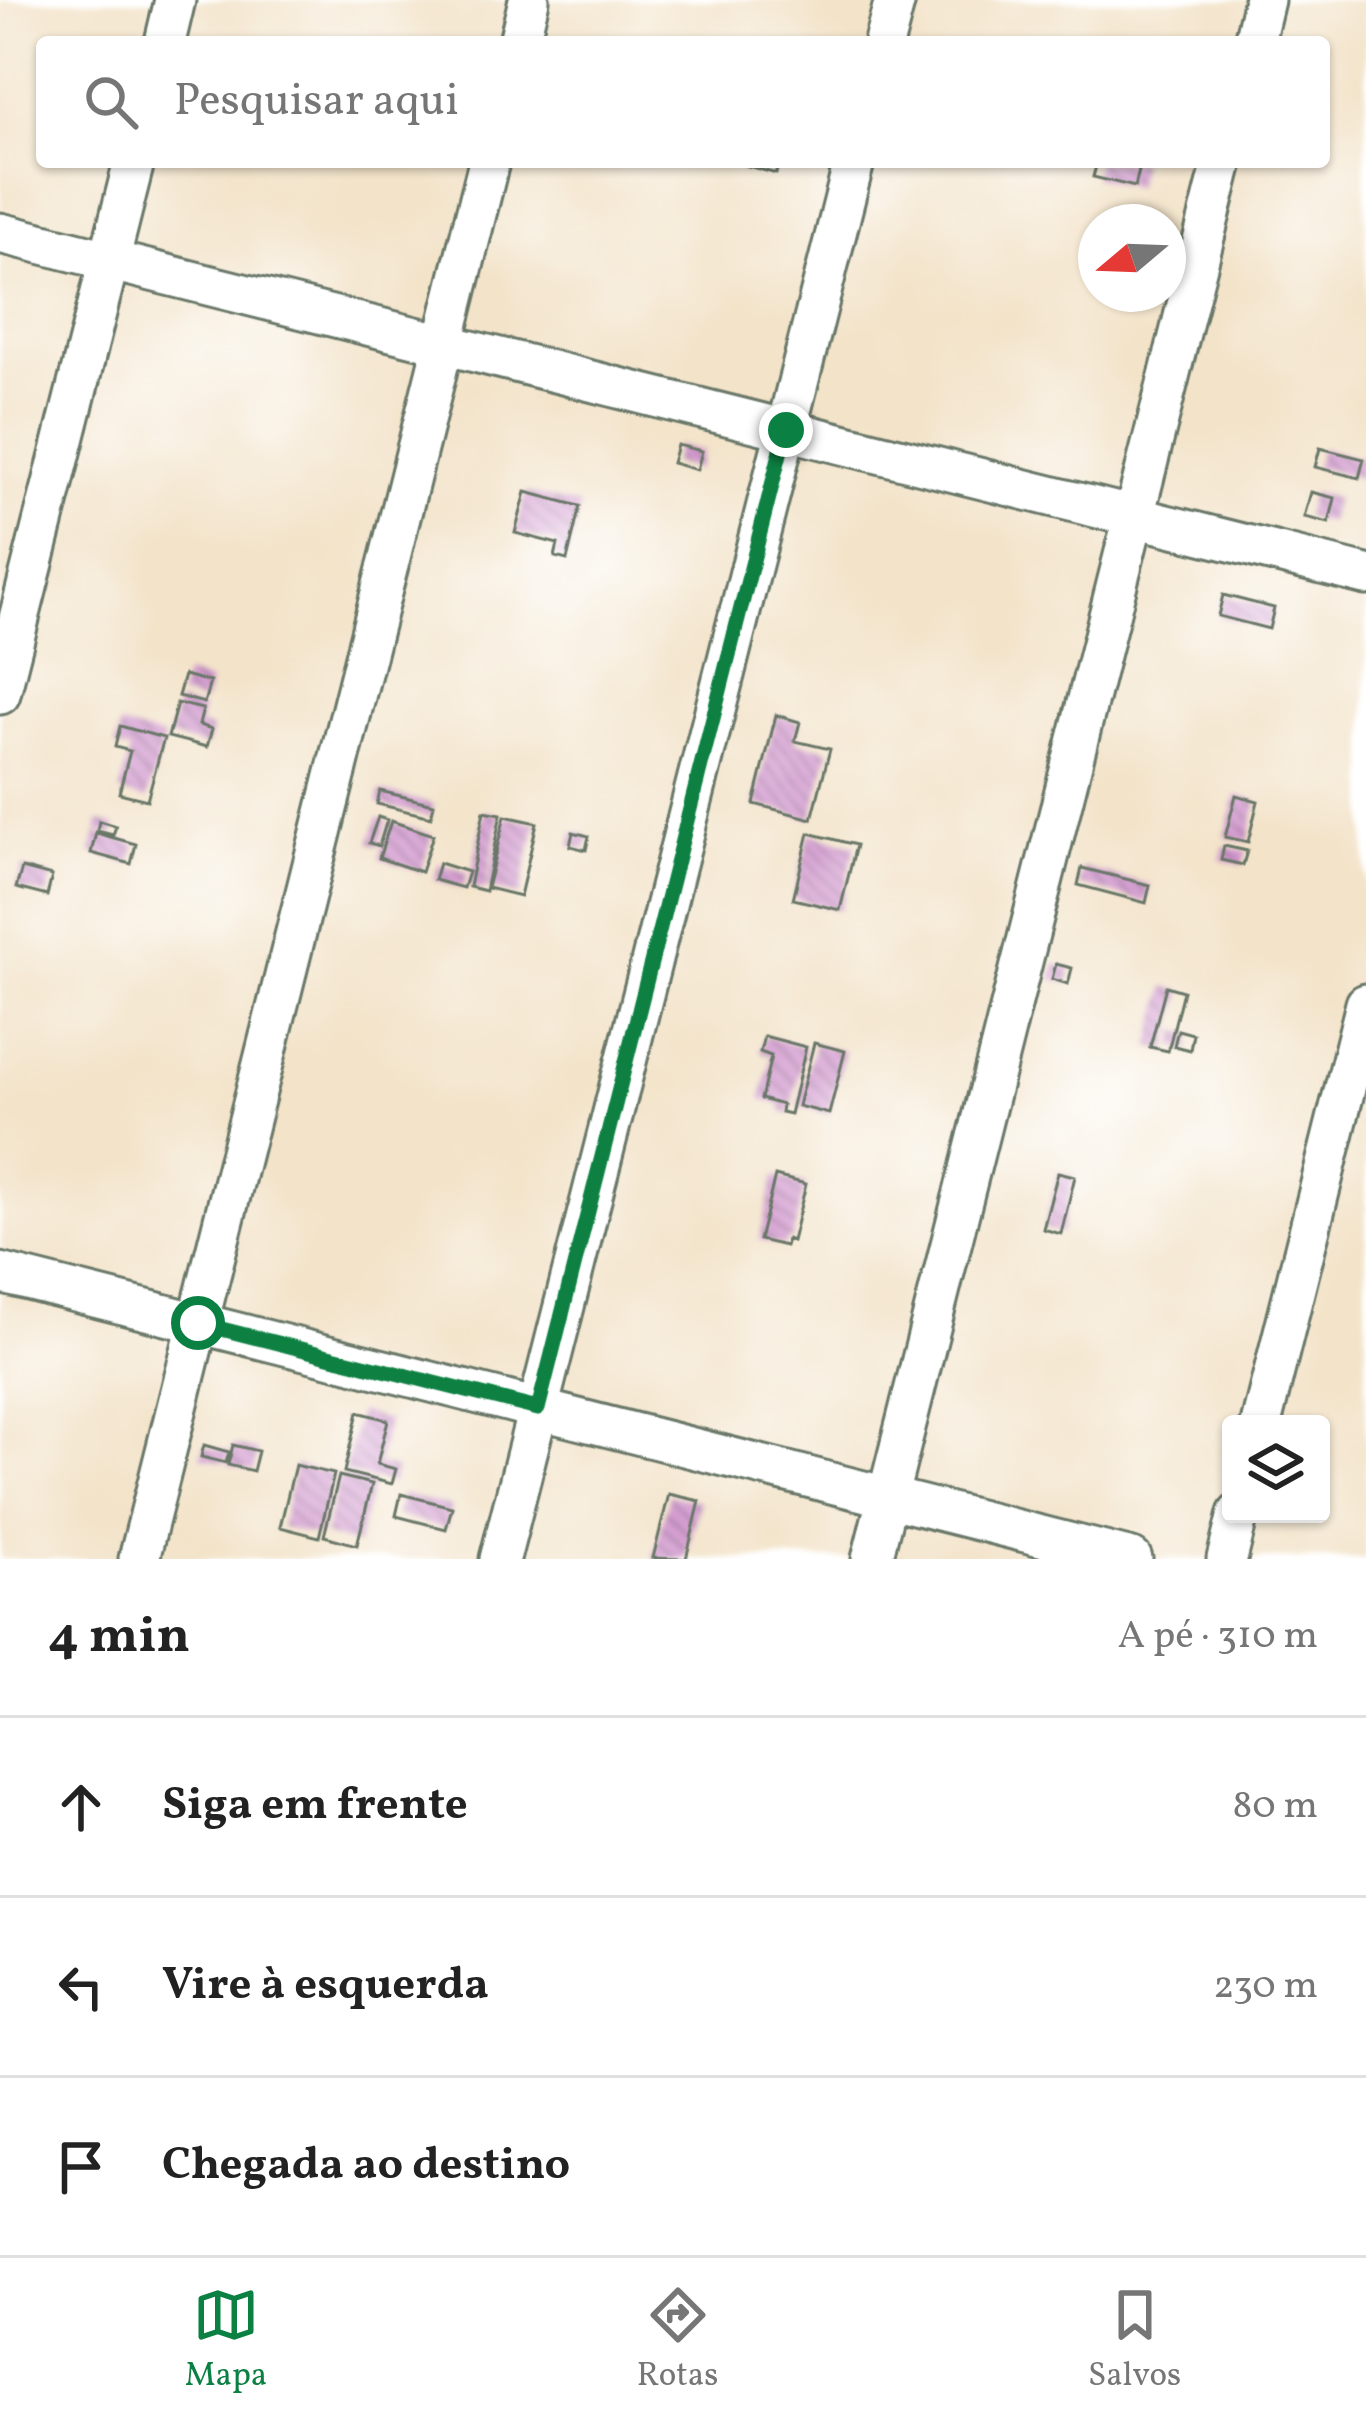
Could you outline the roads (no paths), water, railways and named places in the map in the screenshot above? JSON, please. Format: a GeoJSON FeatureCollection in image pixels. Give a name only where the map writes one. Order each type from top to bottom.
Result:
{"type":"FeatureCollection","features":[{"type":"Feature","properties":{"kind":"street"},"geometry":{"type":"LineString","coordinates":[[166,36],[175,0]]}},
{"type":"Feature","properties":{"kind":"street"},"geometry":{"type":"LineString","coordinates":[[520,36],[529,0]]}},
{"type":"Feature","properties":{"kind":"street"},"geometry":{"type":"LineString","coordinates":[[886,36],[895,0]]}},
{"type":"Feature","properties":{"kind":"street"},"geometry":{"type":"LineString","coordinates":[[1255,36],[1264,0]]}},
{"type":"Feature","properties":{"kind":"street"},"geometry":{"type":"LineString","coordinates":[[0,694],[133,168]]}},
{"type":"Feature","properties":{"kind":"street"},"geometry":{"type":"LineString","coordinates":[[139,1559],[487,168]]}},
{"type":"Feature","properties":{"kind":"street"},"geometry":{"type":"LineString","coordinates":[[500,1559],[852,168]]}},
{"type":"Feature","properties":{"kind":"street"},"geometry":{"type":"LineString","coordinates":[[872,1559],[1221,168]]}},
{"type":"Feature","properties":{"kind":"street"},"geometry":{"type":"LineString","coordinates":[[0,233],[1366,574]]}},
{"type":"Feature","properties":{"kind":"street"},"geometry":{"type":"LineString","coordinates":[[1263,1415],[1366,1004]]}},
{"type":"Feature","properties":{"kind":"street"},"geometry":{"type":"LineString","coordinates":[[0,1273],[1132,1559]]}},
{"type":"Feature","properties":{"kind":"street"},"geometry":{"type":"LineString","coordinates":[[1227,1559],[1236,1523]]}}]}
